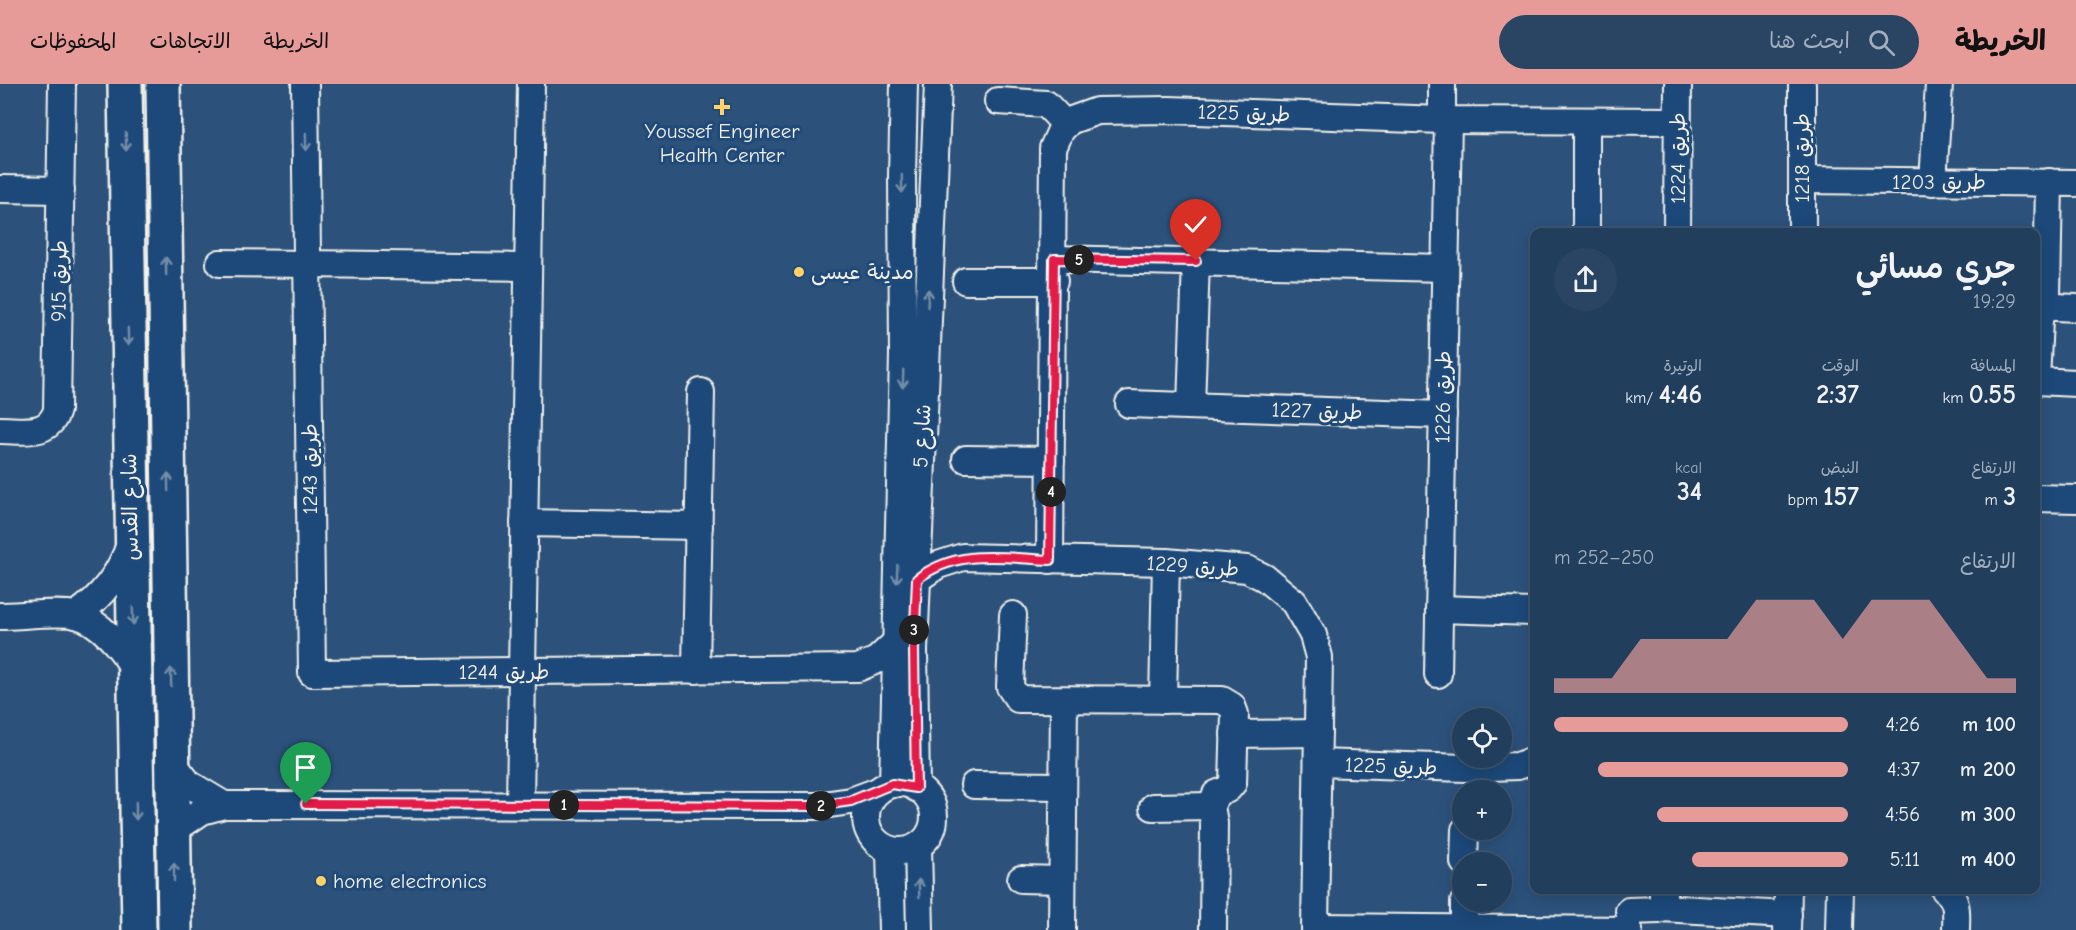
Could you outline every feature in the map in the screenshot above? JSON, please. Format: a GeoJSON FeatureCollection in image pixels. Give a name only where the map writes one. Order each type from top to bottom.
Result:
{"type":"FeatureCollection","features":[{"type":"Feature","properties":{"kind":"main road","name":"شارع القدس"},"geometry":{"type":"LineString","coordinates":[[125,84],[139,930]]}},
{"type":"Feature","properties":{"kind":"main road","name":"شارع القدس"},"geometry":{"type":"LineString","coordinates":[[163,84],[175,930]]}},
{"type":"Feature","properties":{"kind":"street","name":"طريق 915"},"geometry":{"type":"LineString","coordinates":[[0,430],[39,430],[49,426],[57,410],[62,84]]}},
{"type":"Feature","properties":{"kind":"street","name":"طريق 1243"},"geometry":{"type":"LineString","coordinates":[[305,84],[309,266],[312,673]]}},
{"type":"Feature","properties":{"kind":"street"},"geometry":{"type":"LineString","coordinates":[[520,804],[531,84]]}},
{"type":"Feature","properties":{"kind":"street","name":"شارع 5"},"geometry":{"type":"LineString","coordinates":[[896,788],[894,644],[903,355],[904,84]]}},
{"type":"Feature","properties":{"kind":"street","name":"شارع 5"},"geometry":{"type":"LineString","coordinates":[[896,788],[914,650],[938,84]]}},
{"type":"Feature","properties":{"kind":"street","name":"طريق 1226"},"geometry":{"type":"LineString","coordinates":[[1438,674],[1445,268],[1445,120],[1442,84]]}},
{"type":"Feature","properties":{"kind":"street","name":"طريق 1224"},"geometry":{"type":"LineString","coordinates":[[1677,228],[1678,84]]}},
{"type":"Feature","properties":{"kind":"street","name":"طريق 1218"},"geometry":{"type":"LineString","coordinates":[[1802,228],[1803,84]]}},
{"type":"Feature","properties":{"kind":"street"},"geometry":{"type":"LineString","coordinates":[[1933,182],[1939,84]]}},
{"type":"Feature","properties":{"kind":"street"},"geometry":{"type":"LineString","coordinates":[[998,101],[1046,104],[1066,125],[1053,148],[1054,270],[1050,560]]}},
{"type":"Feature","properties":{"kind":"street","name":"طريق 1225"},"geometry":{"type":"LineString","coordinates":[[1066,125],[1078,116],[1096,111],[1169,110],[1445,120],[1677,121]]}},
{"type":"Feature","properties":{"kind":"street"},"geometry":{"type":"LineString","coordinates":[[1586,122],[1586,228]]}},
{"type":"Feature","properties":{"kind":"street","name":"طريق 1203"},"geometry":{"type":"LineString","coordinates":[[1802,180],[2076,183]]}},
{"type":"Feature","properties":{"kind":"street"},"geometry":{"type":"LineString","coordinates":[[2049,182],[2047,295],[2040,306],[2076,308]]}},
{"type":"Feature","properties":{"kind":"street"},"geometry":{"type":"LineString","coordinates":[[0,189],[61,190]]}},
{"type":"Feature","properties":{"kind":"street"},"geometry":{"type":"LineString","coordinates":[[1191,406],[1196,261]]}},
{"type":"Feature","properties":{"kind":"street"},"geometry":{"type":"LineString","coordinates":[[966,281],[1054,270],[1196,261],[1445,268]]}},
{"type":"Feature","properties":{"kind":"street"},"geometry":{"type":"LineString","coordinates":[[220,263],[309,266],[528,267]]}},
{"type":"Feature","properties":{"kind":"street"},"geometry":{"type":"LineString","coordinates":[[2040,381],[2076,383]]}},
{"type":"Feature","properties":{"kind":"street"},"geometry":{"type":"LineString","coordinates":[[696,670],[701,392]]}},
{"type":"Feature","properties":{"kind":"street","name":"طريق 1227"},"geometry":{"type":"LineString","coordinates":[[1129,404],[1443,415]]}},
{"type":"Feature","properties":{"kind":"street"},"geometry":{"type":"LineString","coordinates":[[966,459],[1052,460]]}},
{"type":"Feature","properties":{"kind":"street"},"geometry":{"type":"LineString","coordinates":[[2040,498],[2076,499]]}},
{"type":"Feature","properties":{"kind":"street"},"geometry":{"type":"LineString","coordinates":[[524,523],[699,526]]}},
{"type":"Feature","properties":{"kind":"street","name":"طريق 1229"},"geometry":{"type":"LineString","coordinates":[[918,531],[939,546],[963,557]]}},
{"type":"Feature","properties":{"kind":"street"},"geometry":{"type":"LineString","coordinates":[[76,615],[92,604],[116,576],[131,541]]}},
{"type":"Feature","properties":{"kind":"street","name":"طريق 1229"},"geometry":{"type":"LineString","coordinates":[[917,579],[938,565],[963,557],[1166,562],[1247,569],[1265,578],[1294,602],[1313,635],[1319,657],[1316,929]]}},
{"type":"Feature","properties":{"kind":"street"},"geometry":{"type":"LineString","coordinates":[[1163,700],[1166,562]]}},
{"type":"Feature","properties":{"kind":"street"},"geometry":{"type":"LineString","coordinates":[[1439,609],[1530,612]]}},
{"type":"Feature","properties":{"kind":"street"},"geometry":{"type":"LineString","coordinates":[[0,616],[76,615],[98,627],[124,651],[134,669]]}},
{"type":"Feature","properties":{"kind":"street"},"geometry":{"type":"LineString","coordinates":[[1013,615],[1011,692],[1023,700],[1226,701],[1234,710],[1233,783],[1228,789],[1216,794],[1211,806],[1214,823],[1213,930]]}},
{"type":"Feature","properties":{"kind":"street","name":"طريق 1244"},"geometry":{"type":"LineString","coordinates":[[312,673],[858,668],[877,660],[894,644]]}},
{"type":"Feature","properties":{"kind":"street"},"geometry":{"type":"LineString","coordinates":[[858,668],[894,694]]}},
{"type":"Feature","properties":{"kind":"street"},"geometry":{"type":"LineString","coordinates":[[1062,930],[1064,701]]}},
{"type":"Feature","properties":{"kind":"street"},"geometry":{"type":"LineString","coordinates":[[1234,734],[1318,733]]}},
{"type":"Feature","properties":{"kind":"street"},"geometry":{"type":"LineString","coordinates":[[172,762],[180,774],[200,792],[224,805]]}},
{"type":"Feature","properties":{"kind":"street","name":"طريق 1225"},"geometry":{"type":"LineString","coordinates":[[1319,763],[1465,779],[1530,762]]}},
{"type":"Feature","properties":{"kind":"street"},"geometry":{"type":"LineString","coordinates":[[974,785],[1063,786]]}},
{"type":"Feature","properties":{"kind":"street"},"geometry":{"type":"LineString","coordinates":[[892,930],[881,843],[867,825],[866,812],[870,801],[896,788]]}},
{"type":"Feature","properties":{"kind":"street"},"geometry":{"type":"LineString","coordinates":[[174,830],[192,816],[224,805],[520,804],[713,807],[748,804],[834,805],[896,788],[930,802],[933,821],[931,831],[918,846],[899,851],[881,843],[848,822],[742,816],[713,807]]}},
{"type":"Feature","properties":{"kind":"street"},"geometry":{"type":"LineString","coordinates":[[1153,807],[1211,806]]}},
{"type":"Feature","properties":{"kind":"street"},"geometry":{"type":"LineString","coordinates":[[918,846],[920,930]]}},
{"type":"Feature","properties":{"kind":"street"},"geometry":{"type":"LineString","coordinates":[[1021,879],[1062,880]]}},
{"type":"Feature","properties":{"kind":"street"},"geometry":{"type":"LineString","coordinates":[[1316,929],[1464,930],[1656,911],[1662,899],[1787,922],[1788,894]]}},
{"type":"Feature","properties":{"kind":"street"},"geometry":{"type":"LineString","coordinates":[[1839,930],[1840,894]]}},
{"type":"Feature","properties":{"kind":"street"},"geometry":{"type":"LineString","coordinates":[[1950,894],[1956,904],[1956,930]]}},
{"type":"Feature","properties":{"kind":"street"},"geometry":{"type":"LineString","coordinates":[[1464,912],[1464,930]]}},
{"type":"Feature","properties":{"kind":"place","name":"Youssef Engineer Health Center"},"geometry":{"type":"Point","coordinates":[722,107]}},
{"type":"Feature","properties":{"kind":"place","name":"مدينة عيسى"},"geometry":{"type":"Point","coordinates":[799,272]}},
{"type":"Feature","properties":{"kind":"place","name":"home electronics"},"geometry":{"type":"Point","coordinates":[321,881]}},
{"type":"Feature","properties":{"kind":"route"},"geometry":{"type":"LineString","coordinates":[[306,804],[816,806],[851,801],[892,784],[901,783],[916,788],[914,650],[917,579],[938,565],[963,557],[1050,560],[1054,259],[1196,261]]}}]}
